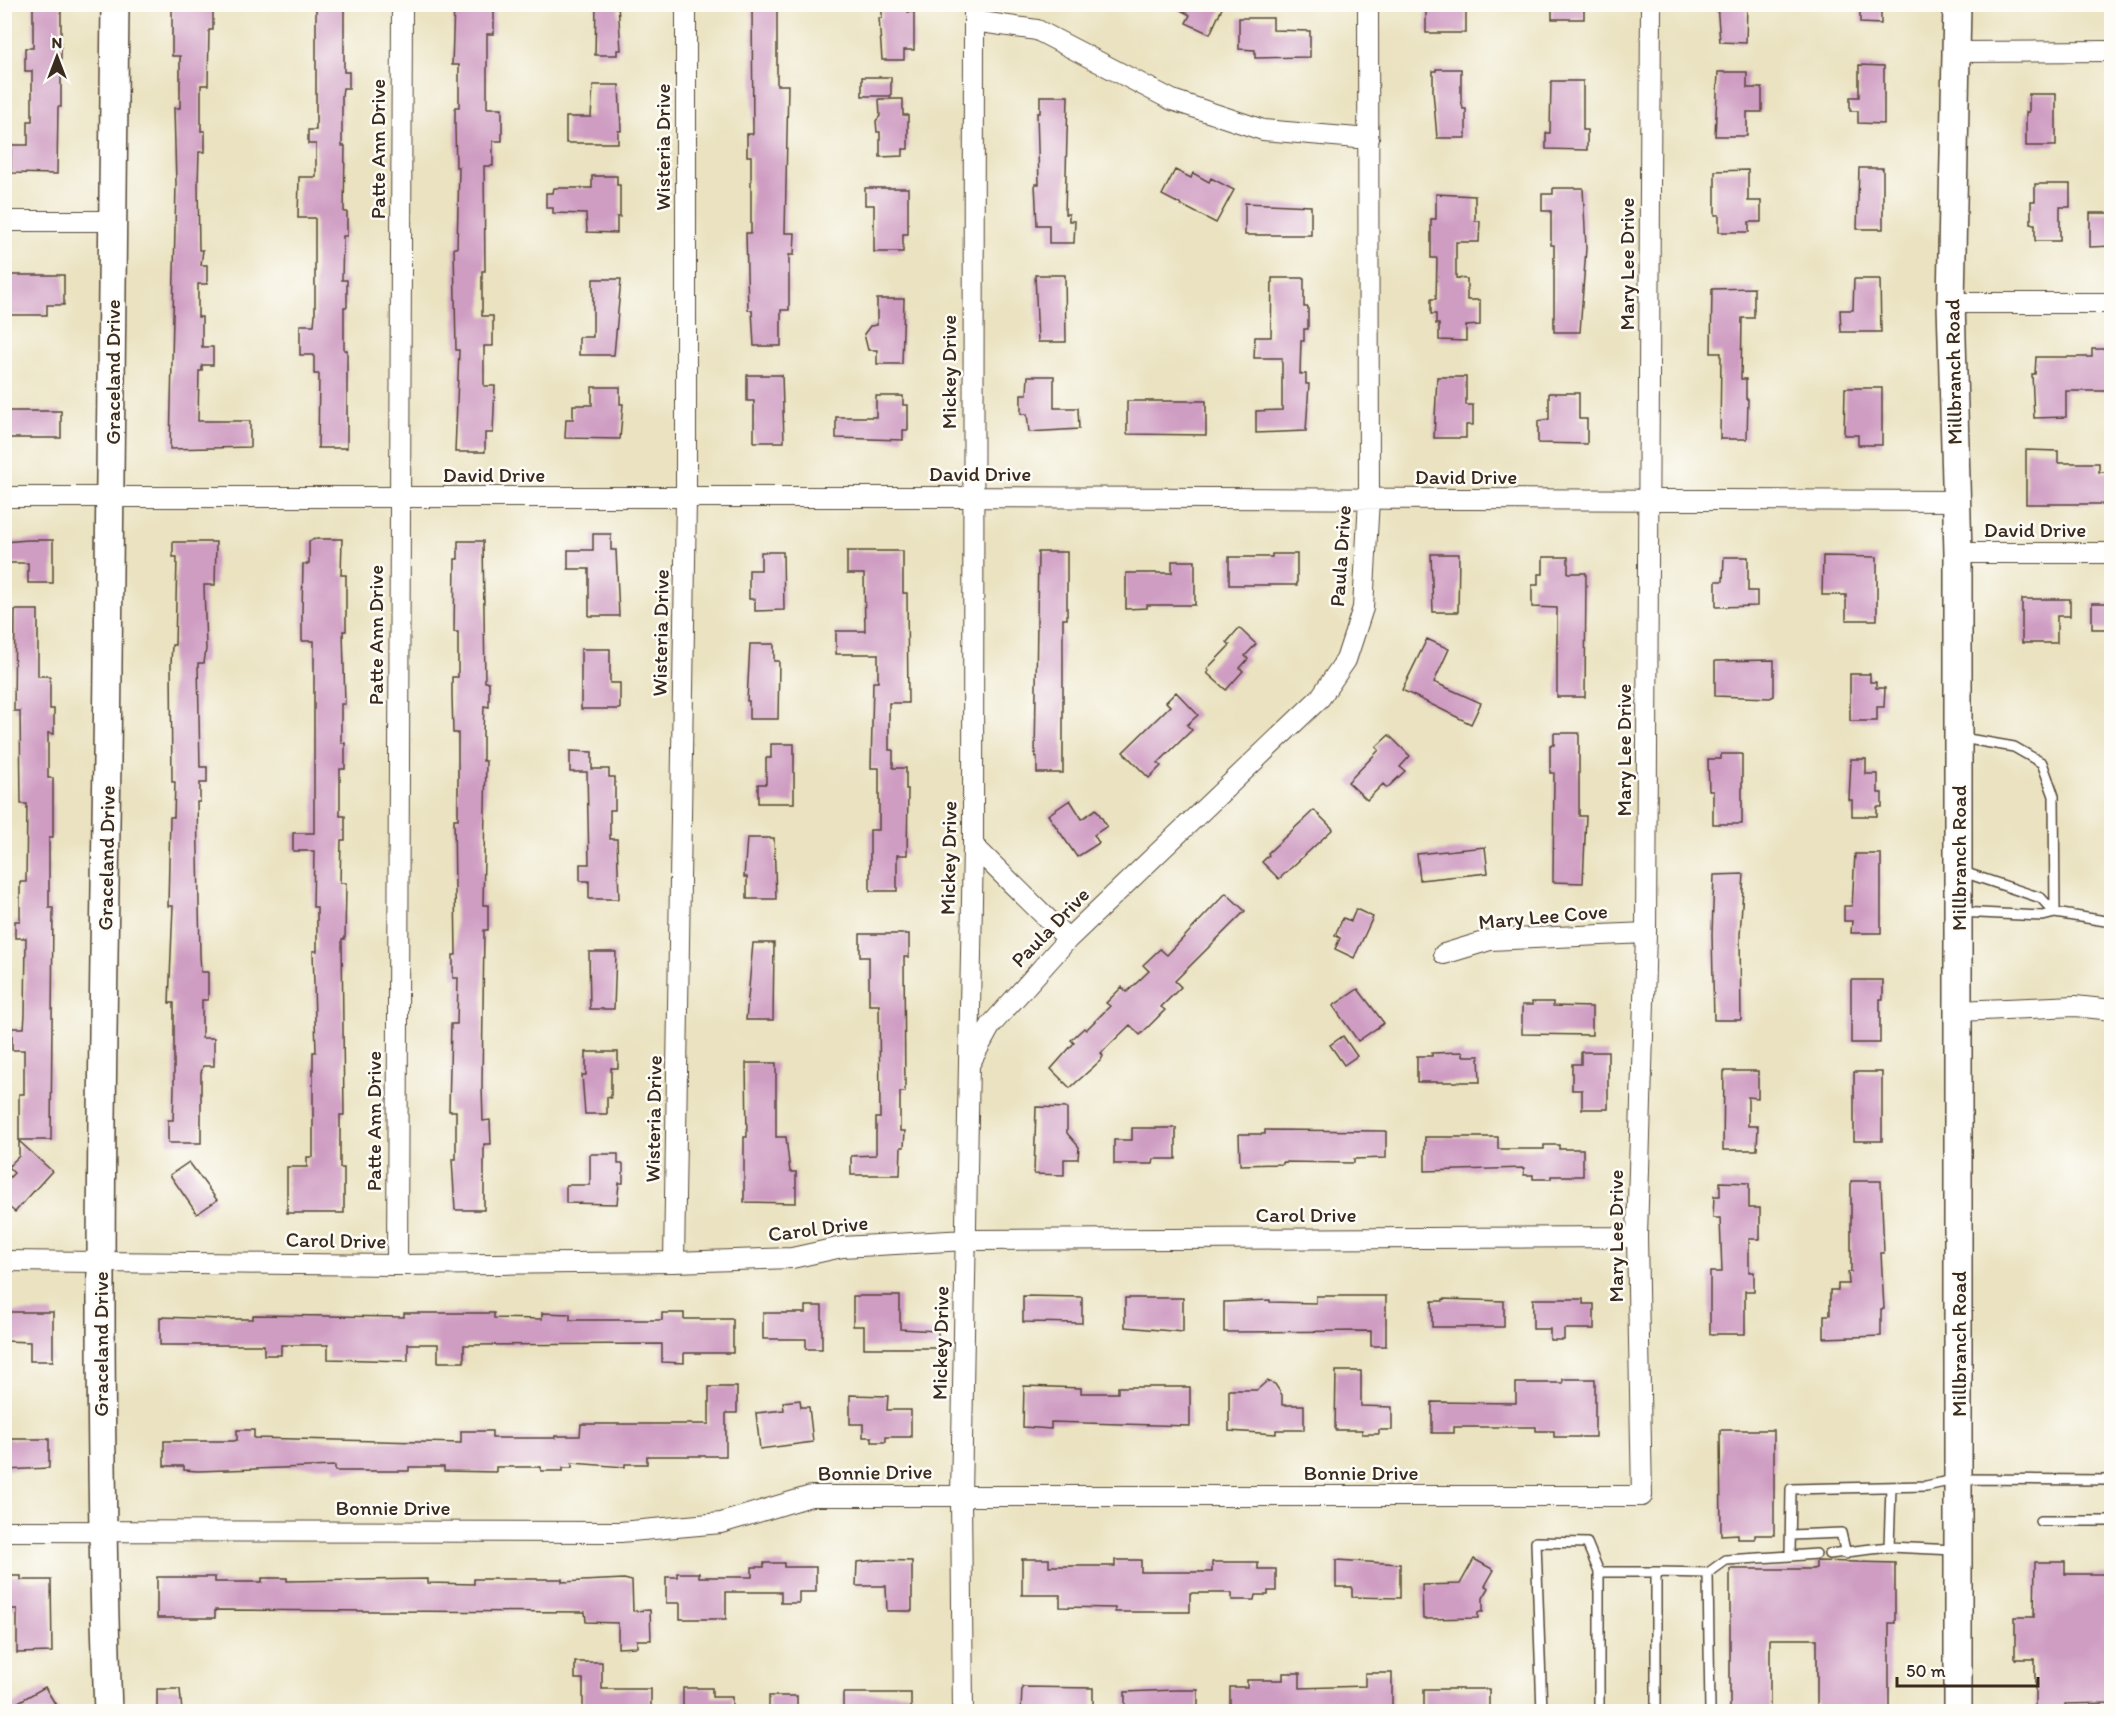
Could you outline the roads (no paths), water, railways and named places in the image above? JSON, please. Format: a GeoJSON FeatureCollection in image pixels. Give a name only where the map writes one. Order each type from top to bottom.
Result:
{"type":"FeatureCollection","features":[{"type":"Feature","properties":{"kind":"main road","name":"Graceland Drive"},"geometry":{"type":"LineString","coordinates":[[108,1712],[101,1531],[99,1260],[111,497],[115,4]]}},
{"type":"Feature","properties":{"kind":"main road","name":"Millbranch Road"},"geometry":{"type":"LineString","coordinates":[[1957,4],[1951,303],[1958,553],[1958,1712]]}},
{"type":"Feature","properties":{"kind":"street","name":"Patte Ann Drive"},"geometry":{"type":"LineString","coordinates":[[397,1265],[402,4]]}},
{"type":"Feature","properties":{"kind":"street","name":"Wisteria Drive"},"geometry":{"type":"LineString","coordinates":[[674,1262],[686,498],[686,4]]}},
{"type":"Feature","properties":{"kind":"street","name":"Paula Drive"},"geometry":{"type":"LineString","coordinates":[[969,1065],[991,1025],[1068,939],[1320,698],[1346,660],[1363,608],[1369,499],[1368,4]]}},
{"type":"Feature","properties":{"kind":"street","name":"Mary Lee Drive"},"geometry":{"type":"LineString","coordinates":[[1642,1496],[1637,1237],[1646,933],[1651,4]]}},
{"type":"Feature","properties":{"kind":"street"},"geometry":{"type":"LineString","coordinates":[[974,13],[1036,30],[1172,100],[1263,130],[1369,139]]}},
{"type":"Feature","properties":{"kind":"street","name":"Mickey Drive"},"geometry":{"type":"LineString","coordinates":[[963,1712],[961,1496],[973,845],[974,13]]}},
{"type":"Feature","properties":{"kind":"street"},"geometry":{"type":"LineString","coordinates":[[1957,52],[2112,51]]}},
{"type":"Feature","properties":{"kind":"street"},"geometry":{"type":"LineString","coordinates":[[4,221],[114,221]]}},
{"type":"Feature","properties":{"kind":"street"},"geometry":{"type":"LineString","coordinates":[[1951,303],[2112,303]]}},
{"type":"Feature","properties":{"kind":"street","name":"David Drive"},"geometry":{"type":"LineString","coordinates":[[4,497],[972,497],[1956,501]]}},
{"type":"Feature","properties":{"kind":"street","name":"David Drive"},"geometry":{"type":"LineString","coordinates":[[1958,553],[2112,553]]}},
{"type":"Feature","properties":{"kind":"street"},"geometry":{"type":"LineString","coordinates":[[973,845],[1068,939]]}},
{"type":"Feature","properties":{"kind":"street","name":"Mary Lee Cove"},"geometry":{"type":"LineString","coordinates":[[1444,954],[1490,940],[1646,933]]}},
{"type":"Feature","properties":{"kind":"street"},"geometry":{"type":"LineString","coordinates":[[1958,1011],[2075,1006],[2112,1010]]}},
{"type":"Feature","properties":{"kind":"street","name":"Carol Drive"},"geometry":{"type":"LineString","coordinates":[[4,1261],[99,1260],[397,1265],[674,1262],[792,1258],[842,1247],[966,1240],[1637,1237]]}},
{"type":"Feature","properties":{"kind":"street","name":"Bonnie Drive"},"geometry":{"type":"LineString","coordinates":[[4,1531],[620,1532],[721,1523],[811,1496],[1642,1496]]}},
{"type":"Feature","properties":{"kind":"lane"},"geometry":{"type":"LineString","coordinates":[[1958,737],[2014,747],[2042,763],[2054,796],[2055,913]]}},
{"type":"Feature","properties":{"kind":"lane"},"geometry":{"type":"LineString","coordinates":[[1958,871],[2041,898],[2055,913]]}},
{"type":"Feature","properties":{"kind":"lane"},"geometry":{"type":"LineString","coordinates":[[1958,912],[2043,916],[2055,913],[2112,921]]}},
{"type":"Feature","properties":{"kind":"lane"},"geometry":{"type":"LineString","coordinates":[[1790,1556],[1791,1489],[1926,1486],[1958,1479],[2112,1480]]}},
{"type":"Feature","properties":{"kind":"lane"},"geometry":{"type":"LineString","coordinates":[[1889,1547],[1892,1487]]}},
{"type":"Feature","properties":{"kind":"lane"},"geometry":{"type":"LineString","coordinates":[[2040,1521],[2112,1521]]}},
{"type":"Feature","properties":{"kind":"lane"},"geometry":{"type":"LineString","coordinates":[[1791,1535],[1841,1533],[1846,1554]]}},
{"type":"Feature","properties":{"kind":"lane"},"geometry":{"type":"LineString","coordinates":[[1542,1712],[1536,1542],[1587,1543],[1599,1572],[1599,1712]]}},
{"type":"Feature","properties":{"kind":"lane"},"geometry":{"type":"LineString","coordinates":[[1829,1554],[1846,1554],[1889,1547],[1958,1550]]}},
{"type":"Feature","properties":{"kind":"lane"},"geometry":{"type":"LineString","coordinates":[[1599,1572],[1708,1573],[1726,1560],[1816,1554]]}},
{"type":"Feature","properties":{"kind":"lane"},"geometry":{"type":"LineString","coordinates":[[1656,1572],[1656,1712]]}},
{"type":"Feature","properties":{"kind":"lane"},"geometry":{"type":"LineString","coordinates":[[1708,1573],[1710,1712]]}}]}
